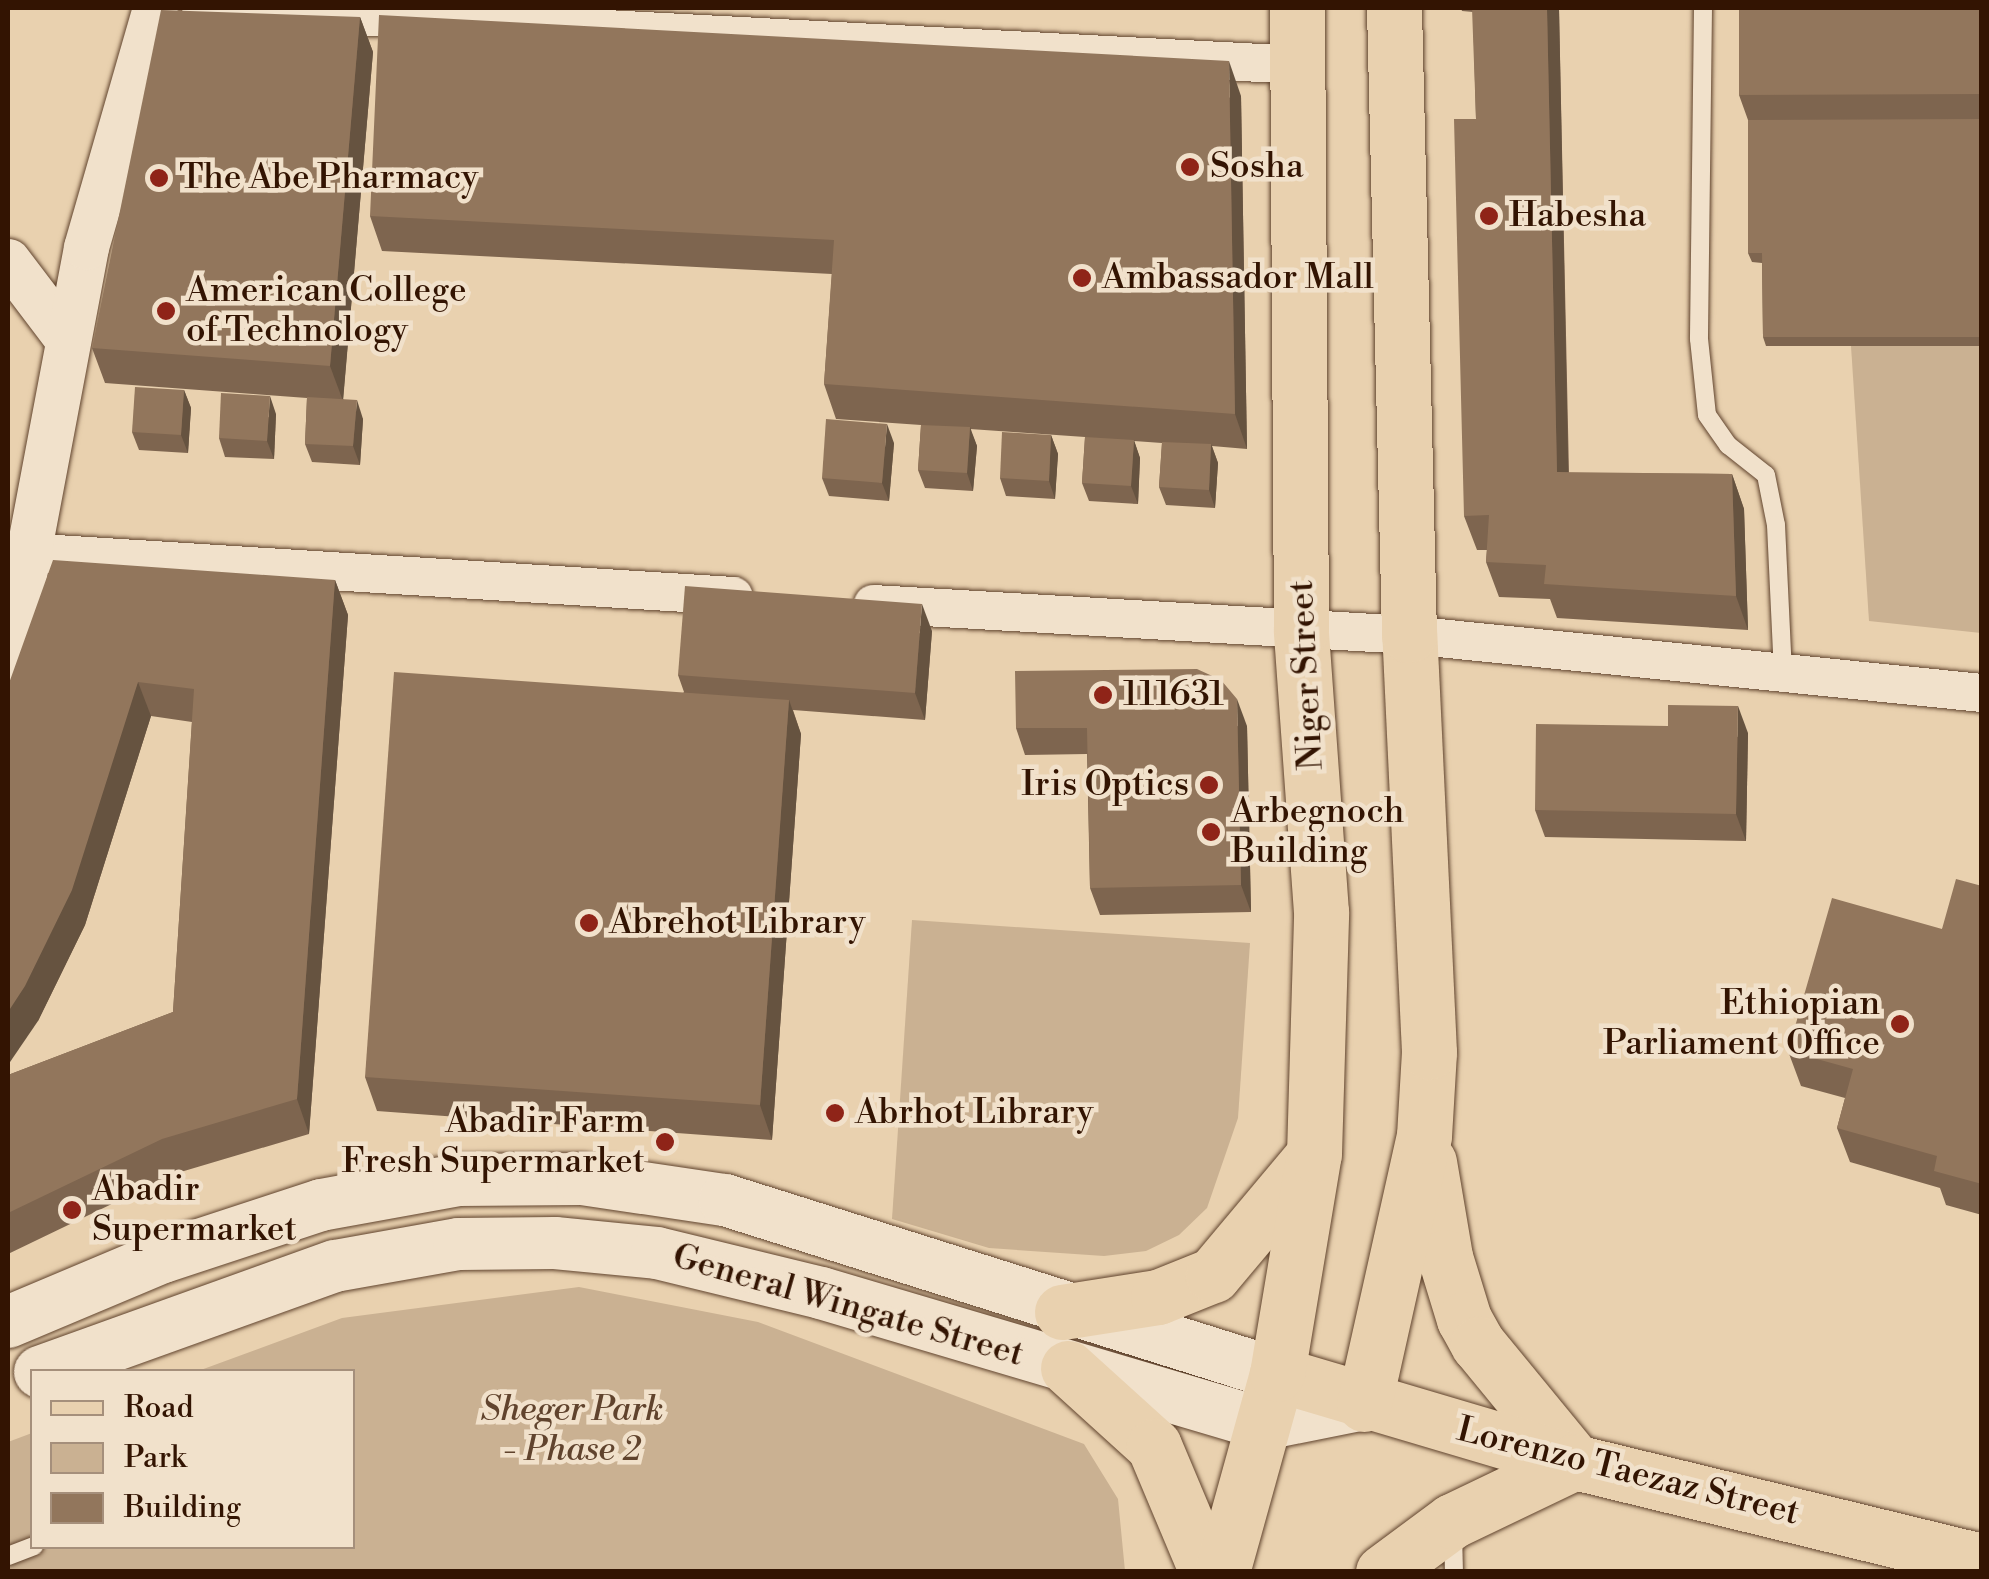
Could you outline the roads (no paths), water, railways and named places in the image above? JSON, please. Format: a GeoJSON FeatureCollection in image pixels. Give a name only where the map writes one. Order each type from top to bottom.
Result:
{"type":"FeatureCollection","features":[{"type":"Feature","properties":{"kind":"main road","name":"Niger Street"},"geometry":{"type":"LineString","coordinates":[[1222,1572],[1270,1399],[1314,1154],[1321,912],[1302,630],[1298,8]]}},
{"type":"Feature","properties":{"kind":"main road"},"geometry":{"type":"LineString","coordinates":[[1383,1572],[1453,1546],[1575,1462],[1478,1344],[1464,1319],[1445,1257],[1424,1136],[1428,943],[1409,635],[1394,8]]}},
{"type":"Feature","properties":{"kind":"main road"},"geometry":{"type":"LineString","coordinates":[[1364,1404],[1424,1136]]}},
{"type":"Feature","properties":{"kind":"main road"},"geometry":{"type":"LineString","coordinates":[[1062,1312],[1158,1297],[1213,1275],[1314,1154]]}},
{"type":"Feature","properties":{"kind":"main road","name":"General Wingate Street"},"geometry":{"type":"LineString","coordinates":[[8,1322],[163,1257],[320,1204],[458,1180],[600,1181],[725,1200],[1062,1312],[1270,1399]]}},
{"type":"Feature","properties":{"kind":"main road"},"geometry":{"type":"LineString","coordinates":[[320,1204],[335,1266]]}},
{"type":"Feature","properties":{"kind":"main road","name":"General Wingate Street"},"geometry":{"type":"LineString","coordinates":[[48,1369],[335,1266],[458,1244],[555,1243],[657,1253],[821,1293],[1068,1368],[1270,1399]]}},
{"type":"Feature","properties":{"kind":"main road"},"geometry":{"type":"LineString","coordinates":[[1068,1368],[1154,1446],[1206,1572]]}},
{"type":"Feature","properties":{"kind":"main road","name":"Lorenzo Taezaz Street"},"geometry":{"type":"LineString","coordinates":[[1270,1399],[1364,1404],[1575,1462],[1982,1560]]}},
{"type":"Feature","properties":{"kind":"street"},"geometry":{"type":"LineString","coordinates":[[8,660],[18,552],[86,247],[155,8]]}},
{"type":"Feature","properties":{"kind":"street"},"geometry":{"type":"LineString","coordinates":[[201,8],[1298,64]]}},
{"type":"Feature","properties":{"kind":"street"},"geometry":{"type":"LineString","coordinates":[[8,261],[68,340]]}},
{"type":"Feature","properties":{"kind":"street"},"geometry":{"type":"LineString","coordinates":[[18,552],[774,598]]}},
{"type":"Feature","properties":{"kind":"street"},"geometry":{"type":"LineString","coordinates":[[833,602],[1409,635],[1982,693]]}},
{"type":"Feature","properties":{"kind":"lane"},"geometry":{"type":"LineString","coordinates":[[1703,8],[1699,339],[1707,415],[1728,445],[1766,475],[1776,525],[1783,673]]}},
{"type":"Feature","properties":{"kind":"place","name":"Sosha"},"geometry":{"type":"Point","coordinates":[1190,167]}},
{"type":"Feature","properties":{"kind":"place","name":"The Abe Pharmacy"},"geometry":{"type":"Point","coordinates":[159,178]}},
{"type":"Feature","properties":{"kind":"place","name":"Habesha"},"geometry":{"type":"Point","coordinates":[1489,216]}},
{"type":"Feature","properties":{"kind":"place","name":"Ambassador Mall"},"geometry":{"type":"Point","coordinates":[1082,278]}},
{"type":"Feature","properties":{"kind":"place","name":"American College of Technology"},"geometry":{"type":"Point","coordinates":[166,311]}},
{"type":"Feature","properties":{"kind":"place","name":"111631"},"geometry":{"type":"Point","coordinates":[1103,695]}},
{"type":"Feature","properties":{"kind":"place","name":"Iris Optics"},"geometry":{"type":"Point","coordinates":[1209,785]}},
{"type":"Feature","properties":{"kind":"place","name":"Arbegnoch Building"},"geometry":{"type":"Point","coordinates":[1211,832]}},
{"type":"Feature","properties":{"kind":"place","name":"Abrehot Library"},"geometry":{"type":"Point","coordinates":[589,923]}},
{"type":"Feature","properties":{"kind":"place","name":"Ethiopian Parliament Office"},"geometry":{"type":"Point","coordinates":[1900,1024]}},
{"type":"Feature","properties":{"kind":"place","name":"Abrhot Library"},"geometry":{"type":"Point","coordinates":[835,1113]}},
{"type":"Feature","properties":{"kind":"place","name":"Abadir Farm Fresh Supermarket"},"geometry":{"type":"Point","coordinates":[665,1142]}},
{"type":"Feature","properties":{"kind":"place","name":"Abadir Supermarket"},"geometry":{"type":"Point","coordinates":[72,1210]}},
{"type":"Feature","properties":{"kind":"park label","name":"Sheger Park - Phase 2"},"geometry":{"type":"Point","coordinates":[572,1430]}}]}
